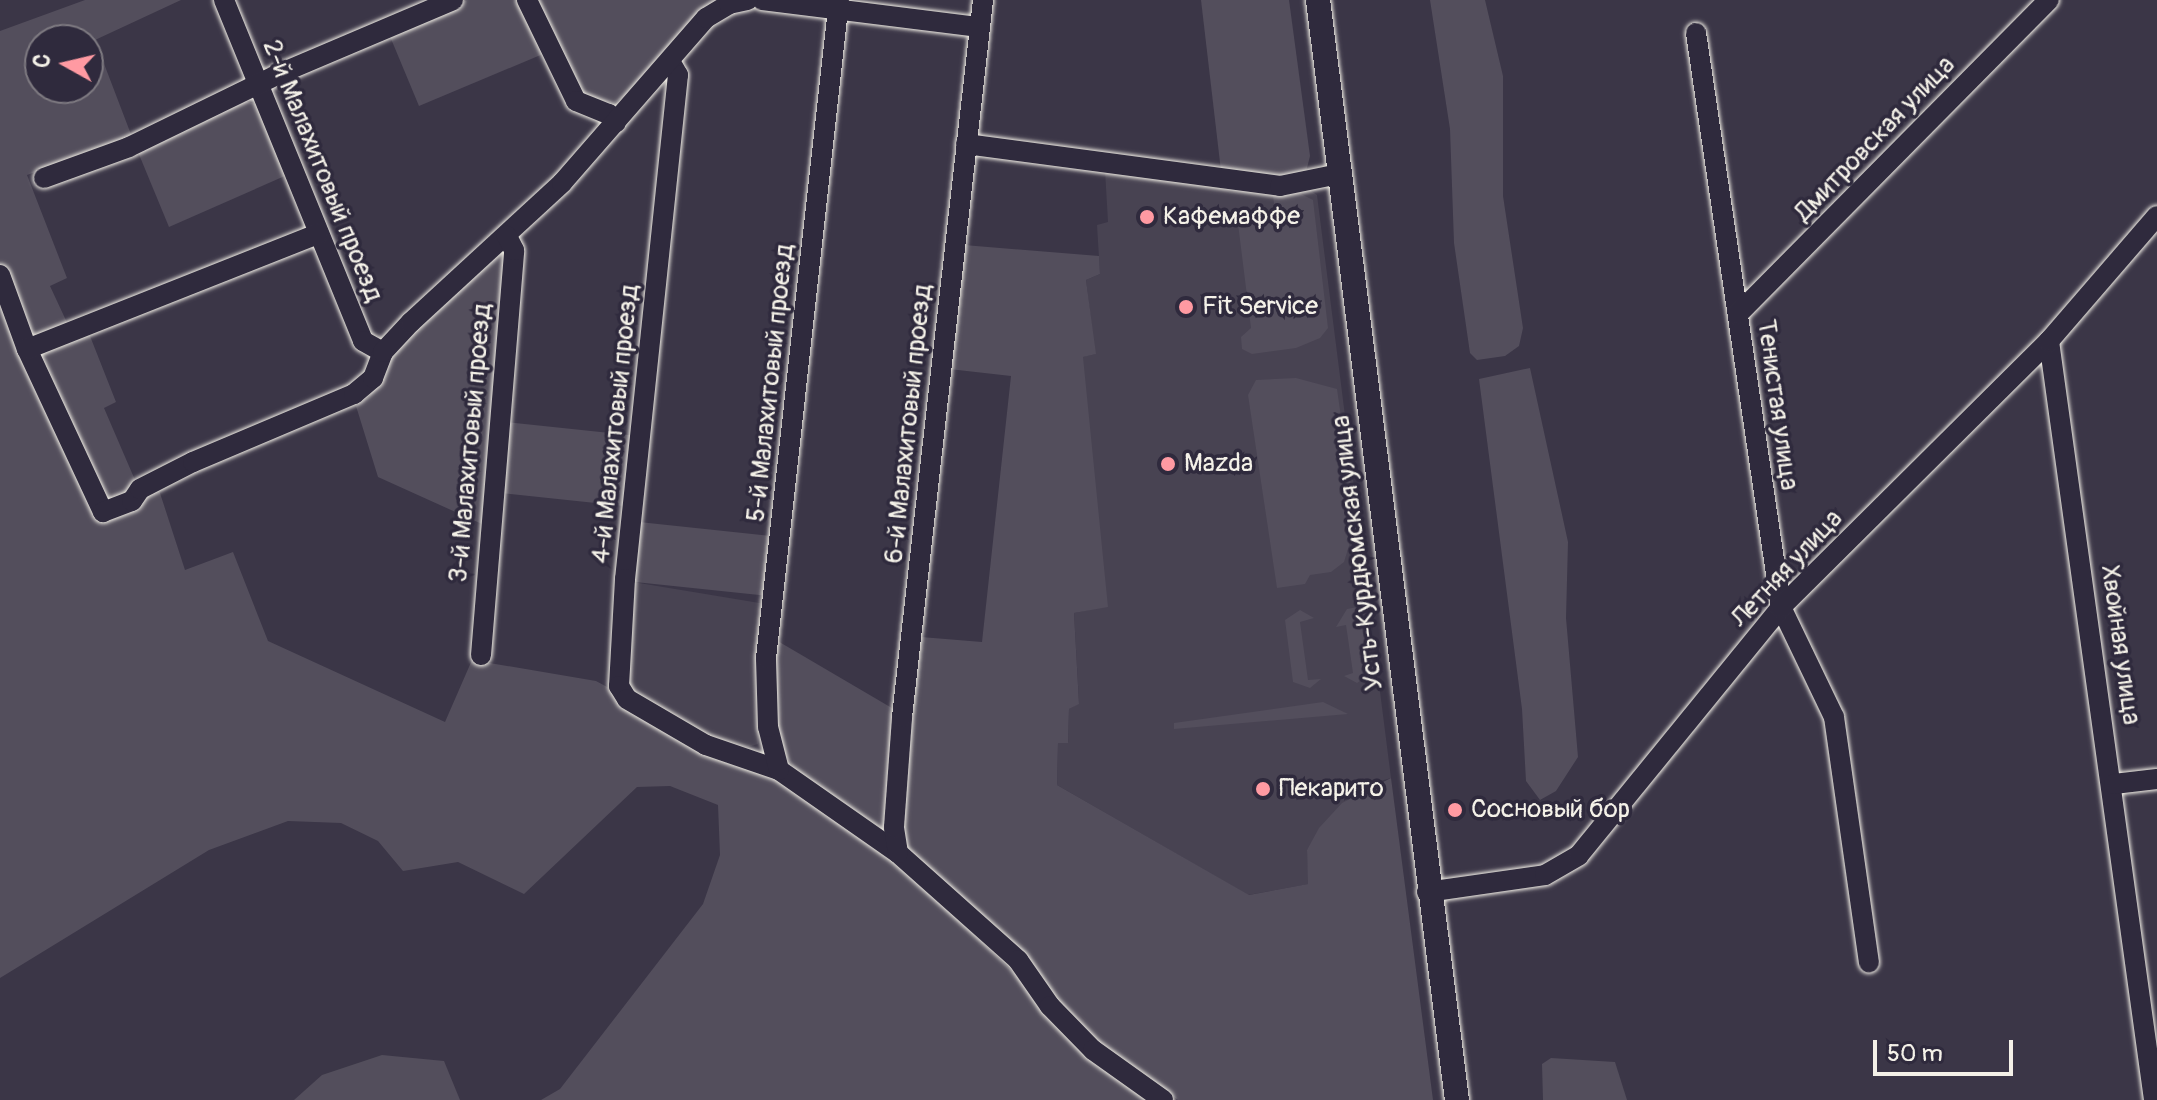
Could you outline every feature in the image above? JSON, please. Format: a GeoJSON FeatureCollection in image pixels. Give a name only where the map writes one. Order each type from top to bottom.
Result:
{"type":"FeatureCollection","features":[{"type":"Feature","properties":{"kind":"main road","name":"Усть-Курдюмская улица"},"geometry":{"type":"LineString","coordinates":[[1318,0],[1427,892],[1457,1100]]}},
{"type":"Feature","properties":{"kind":"street","name":"2-й Малахитовый проезд"},"geometry":{"type":"LineString","coordinates":[[224,0],[363,341],[383,352]]}},
{"type":"Feature","properties":{"kind":"street"},"geometry":{"type":"LineString","coordinates":[[44,178],[129,147],[453,0]]}},
{"type":"Feature","properties":{"kind":"street"},"geometry":{"type":"LineString","coordinates":[[527,0],[576,101],[609,114],[616,123]]}},
{"type":"Feature","properties":{"kind":"street"},"geometry":{"type":"LineString","coordinates":[[0,275],[27,349],[103,512],[132,501],[140,489],[193,462],[354,394],[373,378],[383,352],[507,236],[671,63],[706,18],[729,4],[748,0]]}},
{"type":"Feature","properties":{"kind":"street"},"geometry":{"type":"LineString","coordinates":[[762,0],[839,3],[979,27]]}},
{"type":"Feature","properties":{"kind":"street","name":"6-й Малахитовый проезд"},"geometry":{"type":"LineString","coordinates":[[898,853],[894,827],[902,717],[983,0]]}},
{"type":"Feature","properties":{"kind":"street","name":"Дмитровская улица"},"geometry":{"type":"LineString","coordinates":[[1738,314],[2049,0]]}},
{"type":"Feature","properties":{"kind":"street","name":"5-й Малахитовый проезд"},"geometry":{"type":"LineString","coordinates":[[779,770],[768,727],[766,658],[839,3]]}},
{"type":"Feature","properties":{"kind":"street","name":"Тенистая улица"},"geometry":{"type":"LineString","coordinates":[[1696,33],[1781,607],[1834,717],[1869,963]]}},
{"type":"Feature","properties":{"kind":"street","name":"4-й Малахитовый проезд"},"geometry":{"type":"LineString","coordinates":[[671,63],[678,75],[617,665],[619,686],[627,699],[706,745],[779,770],[898,853],[1018,960],[1050,1006],[1093,1050],[1163,1100]]}},
{"type":"Feature","properties":{"kind":"street"},"geometry":{"type":"LineString","coordinates":[[966,144],[1280,186],[1339,174]]}},
{"type":"Feature","properties":{"kind":"street","name":"Летняя улица"},"geometry":{"type":"LineString","coordinates":[[1427,892],[1545,875],[1579,855],[1781,607],[2049,341],[2157,216]]}},
{"type":"Feature","properties":{"kind":"street"},"geometry":{"type":"LineString","coordinates":[[27,349],[318,234]]}},
{"type":"Feature","properties":{"kind":"street","name":"3-й Малахитовый проезд"},"geometry":{"type":"LineString","coordinates":[[481,655],[514,250],[507,236]]}},
{"type":"Feature","properties":{"kind":"street","name":"Хвойная улица"},"geometry":{"type":"LineString","coordinates":[[2049,341],[2114,784],[2154,1100]]}},
{"type":"Feature","properties":{"kind":"street"},"geometry":{"type":"LineString","coordinates":[[2114,784],[2157,779]]}},
{"type":"Feature","properties":{"kind":"shaded area"},"geometry":{"type":"Polygon","coordinates":[[[85,0],[181,0],[104,36],[104,24],[24,24],[24,104],[104,104],[104,64],[132,137],[27,175],[67,278],[50,286],[70,329],[90,336],[116,402],[104,408],[135,480],[159,490],[185,570],[233,552],[268,641],[445,722],[472,660],[596,681],[775,777],[913,877],[1148,1100],[541,1100],[560,1089],[703,904],[720,855],[718,805],[670,786],[637,787],[524,894],[458,862],[403,871],[378,841],[341,823],[288,821],[209,850],[0,978],[0,31],[85,0]]]}},
{"type":"Feature","properties":{"kind":"shaded area"},"geometry":{"type":"Polygon","coordinates":[[[467,0],[520,0],[543,54],[419,106],[389,34],[467,0]]]}},
{"type":"Feature","properties":{"kind":"shaded area"},"geometry":{"type":"Polygon","coordinates":[[[537,0],[718,0],[699,11],[631,92],[614,103],[583,96],[537,0]]]}},
{"type":"Feature","properties":{"kind":"shaded area"},"geometry":{"type":"Polygon","coordinates":[[[1201,0],[1289,0],[1310,156],[1306,172],[1277,178],[1221,171],[1201,0]]]}},
{"type":"Feature","properties":{"kind":"shaded area"},"geometry":{"type":"Polygon","coordinates":[[[1430,0],[1485,0],[1503,76],[1503,196],[1523,328],[1519,346],[1505,356],[1477,360],[1470,353],[1454,243],[1450,129],[1430,0]]]}},
{"type":"Feature","properties":{"kind":"shaded area"},"geometry":{"type":"Polygon","coordinates":[[[244,101],[260,105],[287,175],[169,227],[138,152],[244,101]]]}},
{"type":"Feature","properties":{"kind":"shaded area"},"geometry":{"type":"Polygon","coordinates":[[[1105,170],[1185,177],[1231,192],[1308,189],[1317,195],[1391,778],[1377,782],[1307,850],[1309,884],[1248,895],[1057,785],[1058,743],[1068,743],[1069,709],[1079,703],[1074,613],[1107,606],[1082,357],[1095,354],[1086,280],[1100,274],[1097,225],[1108,222],[1105,170]]]}},
{"type":"Feature","properties":{"kind":"shaded area"},"geometry":{"type":"Polygon","coordinates":[[[1297,192],[1313,200],[1328,328],[1320,338],[1296,348],[1252,354],[1242,349],[1241,337],[1251,328],[1237,216],[1275,210],[1273,196],[1297,192]]]}},
{"type":"Feature","properties":{"kind":"shaded area"},"geometry":{"type":"Polygon","coordinates":[[[964,245],[1099,256],[1100,274],[1086,280],[1096,354],[1083,357],[1108,607],[1074,613],[1079,704],[1069,709],[1068,743],[1058,743],[1057,785],[1249,895],[1308,884],[1307,850],[1319,828],[1342,803],[1391,778],[1433,1100],[1178,1100],[1099,1042],[907,848],[902,826],[921,637],[982,642],[1011,376],[949,369],[964,245]]]}},
{"type":"Feature","properties":{"kind":"shaded area"},"geometry":{"type":"Polygon","coordinates":[[[496,251],[507,255],[482,524],[378,477],[356,406],[369,397],[390,357],[416,325],[496,251]]]}},
{"type":"Feature","properties":{"kind":"shaded area"},"geometry":{"type":"Polygon","coordinates":[[[1530,368],[1568,542],[1566,618],[1578,757],[1556,791],[1540,800],[1526,781],[1522,709],[1479,379],[1530,368]]]}},
{"type":"Feature","properties":{"kind":"shaded area"},"geometry":{"type":"Polygon","coordinates":[[[1296,378],[1337,389],[1356,523],[1344,562],[1331,572],[1310,575],[1305,584],[1277,588],[1248,395],[1256,380],[1296,378]]]}},
{"type":"Feature","properties":{"kind":"shaded area"},"geometry":{"type":"Polygon","coordinates":[[[505,422],[631,435],[624,506],[498,493],[505,422]]]}},
{"type":"Feature","properties":{"kind":"shaded area"},"geometry":{"type":"Polygon","coordinates":[[[639,522],[771,536],[765,596],[633,582],[639,522]]]}},
{"type":"Feature","properties":{"kind":"shaded area"},"geometry":{"type":"Polygon","coordinates":[[[633,582],[765,604],[758,744],[748,747],[711,738],[635,695],[625,683],[633,582]]]}},
{"type":"Feature","properties":{"kind":"shaded area"},"geometry":{"type":"Polygon","coordinates":[[[1358,607],[1364,611],[1372,673],[1357,683],[1344,676],[1353,673],[1346,625],[1336,627],[1347,609],[1358,607]]]}},
{"type":"Feature","properties":{"kind":"shaded area"},"geometry":{"type":"Polygon","coordinates":[[[1300,610],[1314,618],[1300,622],[1308,680],[1321,679],[1310,688],[1293,682],[1285,620],[1300,610]]]}},
{"type":"Feature","properties":{"kind":"shaded area"},"geometry":{"type":"Polygon","coordinates":[[[776,640],[897,711],[886,824],[881,828],[796,770],[782,751],[776,727],[776,640]]]}},
{"type":"Feature","properties":{"kind":"shaded area"},"geometry":{"type":"Polygon","coordinates":[[[1323,702],[1348,714],[1174,729],[1174,723],[1323,702]]]}},
{"type":"Feature","properties":{"kind":"shaded area"},"geometry":{"type":"Polygon","coordinates":[[[382,1055],[444,1061],[460,1100],[294,1100],[322,1075],[382,1055]]]}},
{"type":"Feature","properties":{"kind":"shaded area"},"geometry":{"type":"Polygon","coordinates":[[[1551,1058],[1615,1062],[1627,1100],[1543,1100],[1542,1064],[1551,1058]]]}},
{"type":"Feature","properties":{"kind":"place","name":"Кафемаффе"},"geometry":{"type":"Point","coordinates":[1147,217]}},
{"type":"Feature","properties":{"kind":"place","name":"Fit Service"},"geometry":{"type":"Point","coordinates":[1186,307]}},
{"type":"Feature","properties":{"kind":"place","name":"Mazda"},"geometry":{"type":"Point","coordinates":[1168,464]}},
{"type":"Feature","properties":{"kind":"place","name":"Пекарито"},"geometry":{"type":"Point","coordinates":[1263,789]}},
{"type":"Feature","properties":{"kind":"place","name":"Сосновый бор"},"geometry":{"type":"Point","coordinates":[1455,810]}}]}
